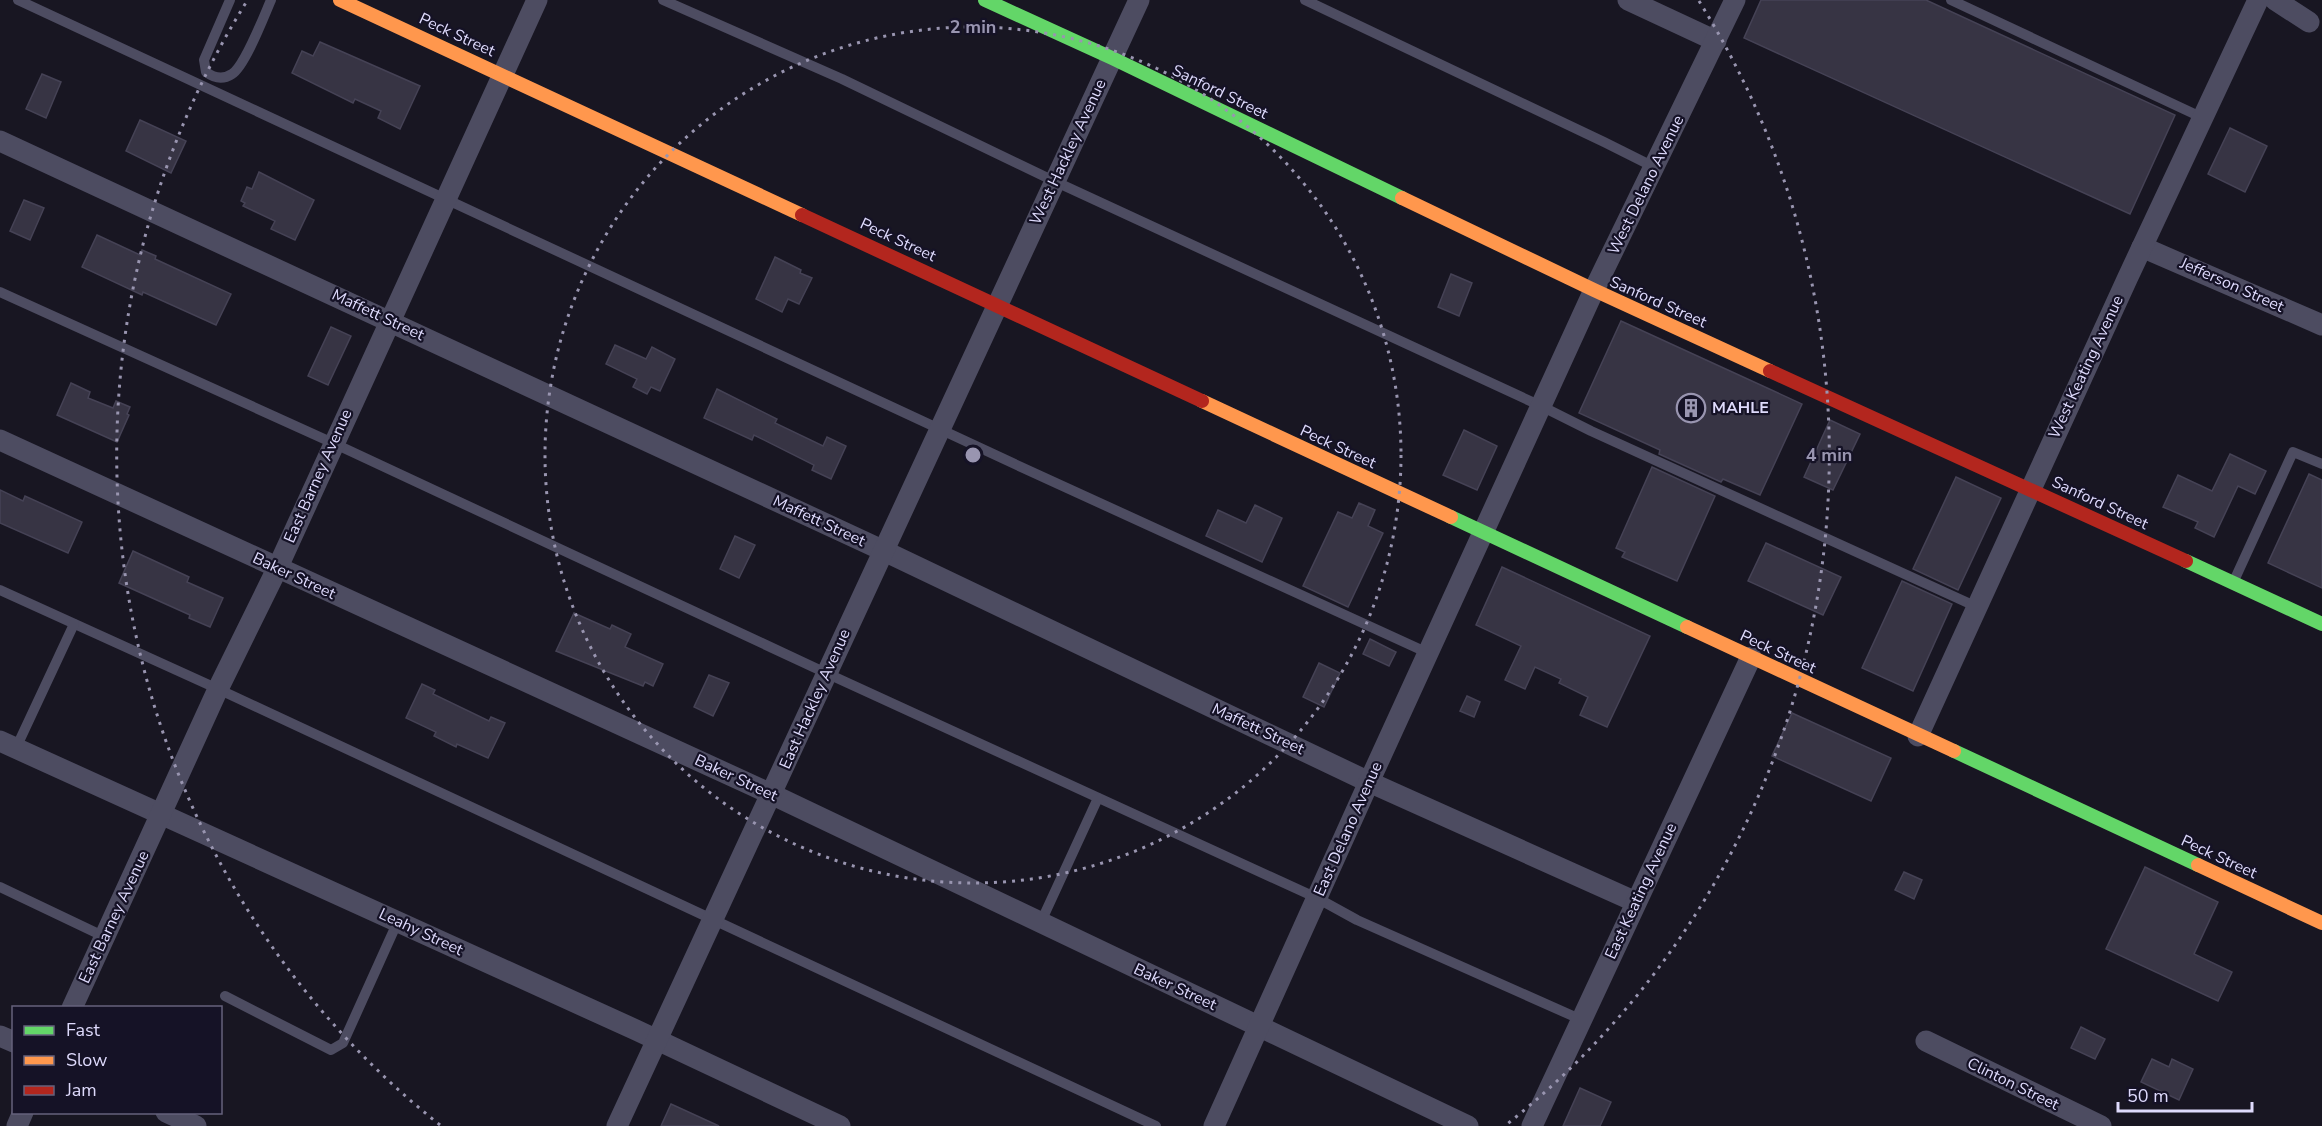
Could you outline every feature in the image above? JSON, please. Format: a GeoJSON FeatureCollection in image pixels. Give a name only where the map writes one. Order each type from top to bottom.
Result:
{"type":"FeatureCollection","features":[{"type":"Feature","properties":{"kind":"street","name":"Peck Street"},"geometry":{"type":"LineString","coordinates":[[340,0],[2322,923]]}},
{"type":"Feature","properties":{"kind":"street","name":"East Barney Avenue"},"geometry":{"type":"LineString","coordinates":[[73,1006],[218,689],[277,569],[537,0]]}},
{"type":"Feature","properties":{"kind":"street","name":"Sanford Street"},"geometry":{"type":"LineString","coordinates":[[985,0],[1112,58],[1594,290],[2322,624]]}},
{"type":"Feature","properties":{"kind":"street","name":"West Hackley Avenue"},"geometry":{"type":"LineString","coordinates":[[997,304],[1138,0]]}},
{"type":"Feature","properties":{"kind":"street"},"geometry":{"type":"LineString","coordinates":[[1628,0],[1716,40]]}},
{"type":"Feature","properties":{"kind":"street","name":"West Delano Avenue"},"geometry":{"type":"LineString","coordinates":[[1483,534],[1594,290],[1735,0]]}},
{"type":"Feature","properties":{"kind":"street","name":"West Keating Avenue"},"geometry":{"type":"LineString","coordinates":[[1918,736],[2142,246],[2258,0]]}},
{"type":"Feature","properties":{"kind":"street"},"geometry":{"type":"LineString","coordinates":[[2275,0],[2309,22]]}},
{"type":"Feature","properties":{"kind":"street","name":"Maffett Street"},"geometry":{"type":"LineString","coordinates":[[0,141],[882,550],[1369,782],[1636,902]]}},
{"type":"Feature","properties":{"kind":"street","name":"Jefferson Street"},"geometry":{"type":"LineString","coordinates":[[2142,246],[2322,325]]}},
{"type":"Feature","properties":{"kind":"street","name":"East Hackley Avenue"},"geometry":{"type":"LineString","coordinates":[[617,1126],[997,304]]}},
{"type":"Feature","properties":{"kind":"street","name":"Baker Street"},"geometry":{"type":"LineString","coordinates":[[0,440],[771,794],[1468,1126]]}},
{"type":"Feature","properties":{"kind":"street","name":"East Delano Avenue"},"geometry":{"type":"LineString","coordinates":[[1214,1126],[1483,534]]}},
{"type":"Feature","properties":{"kind":"street","name":"East Keating Avenue"},"geometry":{"type":"LineString","coordinates":[[1532,1126],[1751,657]]}},
{"type":"Feature","properties":{"kind":"street","name":"Leahy Street"},"geometry":{"type":"LineString","coordinates":[[8,744],[658,1040],[840,1126]]}},
{"type":"Feature","properties":{"kind":"street","name":"Clinton Street"},"geometry":{"type":"LineString","coordinates":[[1926,1041],[2101,1126]]}},
{"type":"Feature","properties":{"kind":"street"},"geometry":{"type":"LineString","coordinates":[[168,1114],[196,1126]]}},
{"type":"Feature","properties":{"kind":"lane"},"geometry":{"type":"LineString","coordinates":[[18,0],[939,429],[1428,653]]}},
{"type":"Feature","properties":{"kind":"lane"},"geometry":{"type":"LineString","coordinates":[[230,0],[204,60],[206,72],[213,77],[222,78],[234,74],[271,0]]}},
{"type":"Feature","properties":{"kind":"lane"},"geometry":{"type":"LineString","coordinates":[[663,0],[842,79],[1054,181],[1542,406],[1601,436],[1977,607]]}},
{"type":"Feature","properties":{"kind":"lane"},"geometry":{"type":"LineString","coordinates":[[1305,0],[1654,167]]}},
{"type":"Feature","properties":{"kind":"lane"},"geometry":{"type":"LineString","coordinates":[[1951,0],[2203,117]]}},
{"type":"Feature","properties":{"kind":"lane"},"geometry":{"type":"LineString","coordinates":[[0,292],[333,443],[826,673],[1317,898],[1357,920],[1582,1020]]}},
{"type":"Feature","properties":{"kind":"lane"},"geometry":{"type":"LineString","coordinates":[[2233,583],[2292,452],[2322,464]]}},
{"type":"Feature","properties":{"kind":"lane"},"geometry":{"type":"LineString","coordinates":[[0,590],[218,689],[1156,1126]]}},
{"type":"Feature","properties":{"kind":"lane"},"geometry":{"type":"LineString","coordinates":[[8,744],[74,624]]}},
{"type":"Feature","properties":{"kind":"lane"},"geometry":{"type":"LineString","coordinates":[[1040,924],[1098,798]]}},
{"type":"Feature","properties":{"kind":"lane"},"geometry":{"type":"LineString","coordinates":[[0,888],[105,937]]}},
{"type":"Feature","properties":{"kind":"lane"},"geometry":{"type":"LineString","coordinates":[[225,996],[331,1050],[343,1042],[398,921]]}},
{"type":"Feature","properties":{"kind":"building"},"geometry":{"type":"Polygon","coordinates":[[[1761,0],[1926,0],[2175,115],[2130,214],[1744,38],[1761,0]]]}},
{"type":"Feature","properties":{"kind":"building"},"geometry":{"type":"Polygon","coordinates":[[[320,42],[420,86],[400,129],[378,118],[381,111],[355,99],[353,103],[292,73],[302,51],[313,56],[320,42]]]}},
{"type":"Feature","properties":{"kind":"building"},"geometry":{"type":"Polygon","coordinates":[[[42,74],[61,82],[46,118],[26,109],[42,74]]]}},
{"type":"Feature","properties":{"kind":"building"},"geometry":{"type":"Polygon","coordinates":[[[140,120],[186,141],[171,173],[126,151],[140,120]]]}},
{"type":"Feature","properties":{"kind":"building"},"geometry":{"type":"Polygon","coordinates":[[[2230,128],[2267,146],[2245,192],[2208,174],[2230,128]]]}},
{"type":"Feature","properties":{"kind":"building"},"geometry":{"type":"Polygon","coordinates":[[[259,172],[314,200],[295,240],[271,229],[275,221],[243,206],[245,203],[241,201],[247,187],[252,189],[259,172]]]}},
{"type":"Feature","properties":{"kind":"building"},"geometry":{"type":"Polygon","coordinates":[[[24,200],[44,208],[30,240],[10,231],[24,200]]]}},
{"type":"Feature","properties":{"kind":"building"},"geometry":{"type":"Polygon","coordinates":[[[97,235],[140,255],[142,250],[156,256],[155,259],[231,294],[216,325],[143,292],[142,295],[82,267],[97,235]]]}},
{"type":"Feature","properties":{"kind":"building"},"geometry":{"type":"Polygon","coordinates":[[[775,257],[812,278],[799,304],[788,299],[782,312],[756,299],[775,257]]]}},
{"type":"Feature","properties":{"kind":"building"},"geometry":{"type":"Polygon","coordinates":[[[1451,274],[1472,283],[1459,316],[1438,307],[1451,274]]]}},
{"type":"Feature","properties":{"kind":"building","name":"MAHLE"},"geometry":{"type":"Polygon","coordinates":[[[1621,321],[1802,404],[1760,495],[1723,479],[1721,482],[1659,454],[1660,450],[1579,413],[1621,321]]]}},
{"type":"Feature","properties":{"kind":"building"},"geometry":{"type":"Polygon","coordinates":[[[331,327],[351,336],[328,385],[308,376],[331,327]]]}},
{"type":"Feature","properties":{"kind":"building"},"geometry":{"type":"Polygon","coordinates":[[[615,345],[646,359],[652,347],[675,359],[660,391],[651,387],[647,394],[633,387],[637,379],[606,364],[615,345]]]}},
{"type":"Feature","properties":{"kind":"building"},"geometry":{"type":"Polygon","coordinates":[[[71,383],[90,392],[88,398],[113,408],[116,401],[130,407],[127,414],[129,415],[117,442],[57,415],[71,383]]]}},
{"type":"Feature","properties":{"kind":"building"},"geometry":{"type":"Polygon","coordinates":[[[717,389],[777,419],[775,423],[823,446],[827,437],[846,446],[831,479],[812,470],[814,465],[754,435],[752,440],[704,418],[717,389]]]}},
{"type":"Feature","properties":{"kind":"building"},"geometry":{"type":"Polygon","coordinates":[[[1830,420],[1860,434],[1833,490],[1804,477],[1830,420]]]}},
{"type":"Feature","properties":{"kind":"building"},"geometry":{"type":"Polygon","coordinates":[[[1464,430],[1497,446],[1477,490],[1443,475],[1464,430]]]}},
{"type":"Feature","properties":{"kind":"building"},"geometry":{"type":"Polygon","coordinates":[[[2230,454],[2266,471],[2255,494],[2238,486],[2214,537],[2195,528],[2198,522],[2163,507],[2178,475],[2212,491],[2230,454]]]}},
{"type":"Feature","properties":{"kind":"building"},"geometry":{"type":"Polygon","coordinates":[[[1652,467],[1715,496],[1677,581],[1622,557],[1625,552],[1616,548],[1652,467]]]}},
{"type":"Feature","properties":{"kind":"building"},"geometry":{"type":"Polygon","coordinates":[[[2309,474],[2322,480],[2322,588],[2268,563],[2309,474]]]}},
{"type":"Feature","properties":{"kind":"building"},"geometry":{"type":"Polygon","coordinates":[[[1956,477],[2001,498],[1958,590],[1913,569],[1956,477]]]}},
{"type":"Feature","properties":{"kind":"building"},"geometry":{"type":"Polygon","coordinates":[[[0,490],[23,501],[25,496],[82,522],[68,553],[0,523],[0,490]]]}},
{"type":"Feature","properties":{"kind":"building"},"geometry":{"type":"Polygon","coordinates":[[[1359,503],[1375,510],[1368,526],[1383,533],[1348,607],[1303,586],[1338,512],[1352,518],[1359,503]]]}},
{"type":"Feature","properties":{"kind":"building"},"geometry":{"type":"Polygon","coordinates":[[[1255,505],[1282,518],[1262,562],[1206,536],[1218,510],[1246,523],[1255,505]]]}},
{"type":"Feature","properties":{"kind":"building"},"geometry":{"type":"Polygon","coordinates":[[[735,536],[755,545],[739,578],[720,569],[735,536]]]}},
{"type":"Feature","properties":{"kind":"building"},"geometry":{"type":"Polygon","coordinates":[[[1766,543],[1841,577],[1823,615],[1748,581],[1766,543]]]}},
{"type":"Feature","properties":{"kind":"building"},"geometry":{"type":"Polygon","coordinates":[[[133,551],[189,577],[187,582],[223,598],[210,627],[189,618],[190,615],[119,583],[133,551]]]}},
{"type":"Feature","properties":{"kind":"building"},"geometry":{"type":"Polygon","coordinates":[[[1502,567],[1650,636],[1607,727],[1580,715],[1588,697],[1559,683],[1561,679],[1535,667],[1525,689],[1505,680],[1521,646],[1476,625],[1502,567]]]}},
{"type":"Feature","properties":{"kind":"building"},"geometry":{"type":"Polygon","coordinates":[[[1902,581],[1952,604],[1913,691],[1862,668],[1902,581]]]}},
{"type":"Feature","properties":{"kind":"building"},"geometry":{"type":"Polygon","coordinates":[[[574,613],[610,629],[612,625],[631,634],[625,647],[663,664],[653,686],[645,682],[643,686],[556,651],[574,613]]]}},
{"type":"Feature","properties":{"kind":"building"},"geometry":{"type":"Polygon","coordinates":[[[1370,639],[1396,652],[1389,666],[1363,654],[1370,639]]]}},
{"type":"Feature","properties":{"kind":"building"},"geometry":{"type":"Polygon","coordinates":[[[1319,663],[1340,673],[1324,707],[1303,697],[1319,663]]]}},
{"type":"Feature","properties":{"kind":"building"},"geometry":{"type":"Polygon","coordinates":[[[709,675],[729,683],[713,716],[694,707],[709,675]]]}},
{"type":"Feature","properties":{"kind":"building"},"geometry":{"type":"Polygon","coordinates":[[[422,684],[435,690],[433,694],[489,721],[491,717],[505,723],[488,758],[457,744],[456,747],[434,736],[436,732],[406,718],[422,684]]]}},
{"type":"Feature","properties":{"kind":"building"},"geometry":{"type":"Polygon","coordinates":[[[1467,696],[1480,702],[1474,717],[1460,711],[1467,696]]]}},
{"type":"Feature","properties":{"kind":"building"},"geometry":{"type":"Polygon","coordinates":[[[1792,713],[1891,758],[1871,801],[1772,756],[1792,713]]]}},
{"type":"Feature","properties":{"kind":"building"},"geometry":{"type":"Polygon","coordinates":[[[2145,867],[2218,902],[2194,954],[2232,972],[2218,1001],[2106,949],[2145,867]]]}},
{"type":"Feature","properties":{"kind":"building"},"geometry":{"type":"Polygon","coordinates":[[[1904,872],[1922,880],[1914,899],[1895,890],[1904,872]]]}},
{"type":"Feature","properties":{"kind":"building"},"geometry":{"type":"Polygon","coordinates":[[[2081,1027],[2105,1039],[2095,1059],[2071,1048],[2081,1027]]]}},
{"type":"Feature","properties":{"kind":"building"},"geometry":{"type":"Polygon","coordinates":[[[2152,1059],[2169,1067],[2172,1059],[2193,1069],[2179,1100],[2141,1082],[2152,1059]]]}},
{"type":"Feature","properties":{"kind":"building"},"geometry":{"type":"Polygon","coordinates":[[[1580,1088],[1611,1102],[1600,1126],[1563,1126],[1580,1088]]]}},
{"type":"Feature","properties":{"kind":"building"},"geometry":{"type":"Polygon","coordinates":[[[671,1104],[719,1126],[661,1126],[671,1104]]]}},
{"type":"Feature","properties":{"kind":"traffic: fast"},"geometry":{"type":"LineString","coordinates":[[985,0],[1112,58],[1402,198]]}},
{"type":"Feature","properties":{"kind":"traffic: fast"},"geometry":{"type":"LineString","coordinates":[[1451,517],[1687,627]]}},
{"type":"Feature","properties":{"kind":"traffic: fast"},"geometry":{"type":"LineString","coordinates":[[2186,561],[2322,624]]}},
{"type":"Feature","properties":{"kind":"traffic: fast"},"geometry":{"type":"LineString","coordinates":[[1954,751],[2198,865]]}},
{"type":"Feature","properties":{"kind":"traffic: slow"},"geometry":{"type":"LineString","coordinates":[[340,0],[802,215]]}},
{"type":"Feature","properties":{"kind":"traffic: slow"},"geometry":{"type":"LineString","coordinates":[[1402,198],[1770,371]]}},
{"type":"Feature","properties":{"kind":"traffic: slow"},"geometry":{"type":"LineString","coordinates":[[1202,401],[1451,517]]}},
{"type":"Feature","properties":{"kind":"traffic: slow"},"geometry":{"type":"LineString","coordinates":[[1687,627],[1954,751]]}},
{"type":"Feature","properties":{"kind":"traffic: slow"},"geometry":{"type":"LineString","coordinates":[[2198,865],[2322,923]]}},
{"type":"Feature","properties":{"kind":"traffic: jam"},"geometry":{"type":"LineString","coordinates":[[802,215],[1202,401]]}},
{"type":"Feature","properties":{"kind":"traffic: jam"},"geometry":{"type":"LineString","coordinates":[[1770,371],[2186,561]]}},
{"type":"Feature","properties":{"kind":"place","name":"MAHLE"},"geometry":{"type":"Point","coordinates":[1691,408]}}]}
